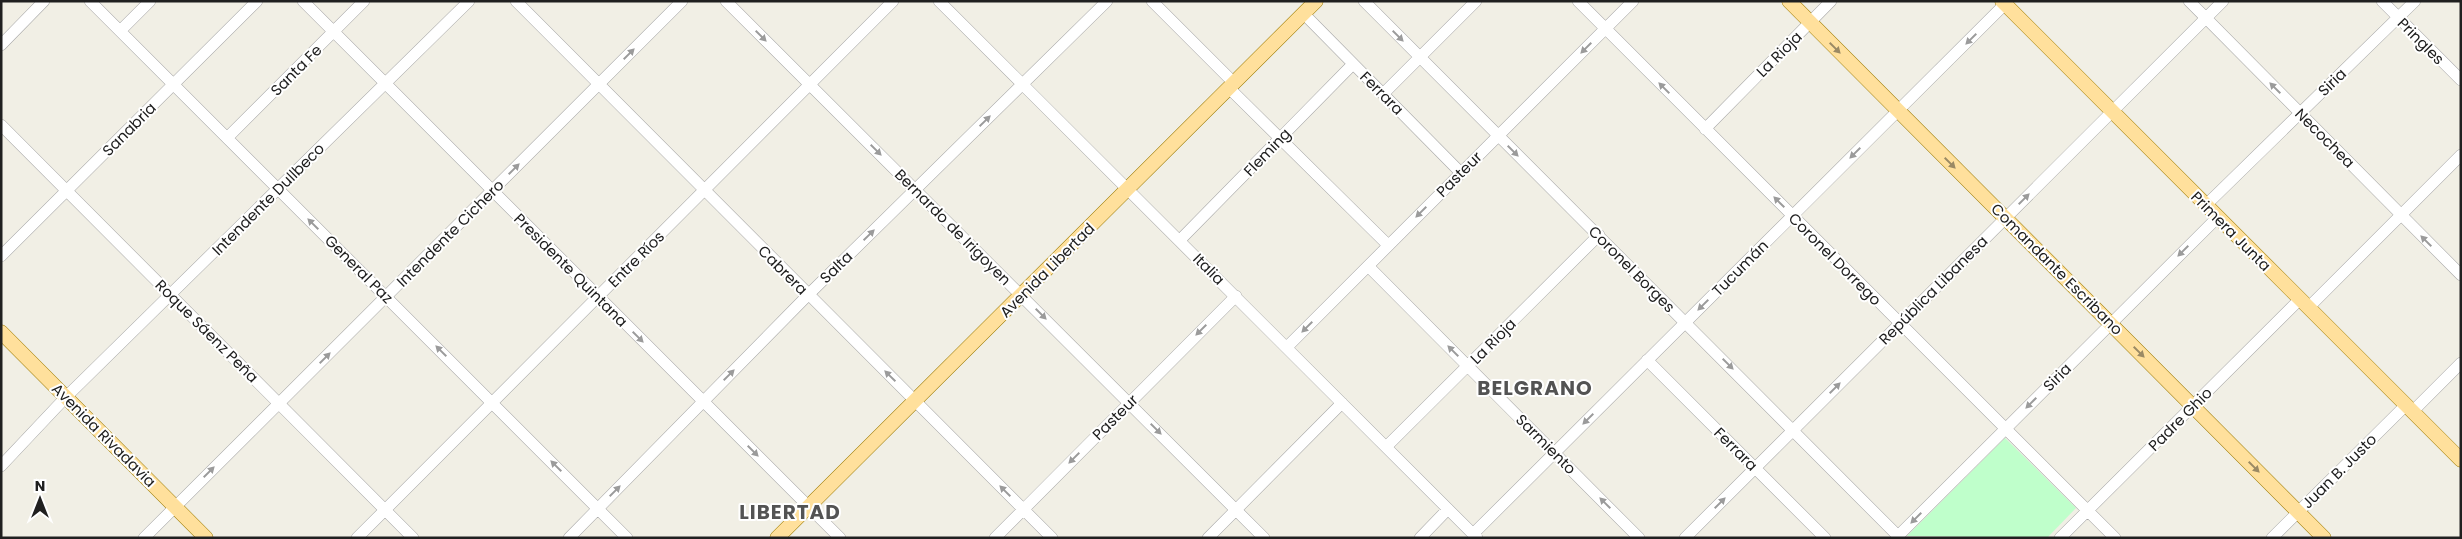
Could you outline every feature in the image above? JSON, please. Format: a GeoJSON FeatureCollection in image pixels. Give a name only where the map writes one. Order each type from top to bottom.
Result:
{"type":"FeatureCollection","features":[{"type":"Feature","properties":{"kind":"main road","name":"Avenida Libertad"},"geometry":{"type":"LineString","coordinates":[[777,538],[1316,1]]}},
{"type":"Feature","properties":{"kind":"main road","name":"Comandante Escribano"},"geometry":{"type":"LineString","coordinates":[[1788,1],[2324,538]]}},
{"type":"Feature","properties":{"kind":"main road","name":"Primera Junta"},"geometry":{"type":"LineString","coordinates":[[2005,2],[2461,460]]}},
{"type":"Feature","properties":{"kind":"main road","name":"Avenida Rivadavia"},"geometry":{"type":"LineString","coordinates":[[1,332],[206,538]]}},
{"type":"Feature","properties":{"kind":"street"},"geometry":{"type":"LineString","coordinates":[[1,45],[44,1]]}},
{"type":"Feature","properties":{"kind":"street","name":"General Paz"},"geometry":{"type":"LineString","coordinates":[[90,1],[628,538]]}},
{"type":"Feature","properties":{"kind":"street"},"geometry":{"type":"LineString","coordinates":[[120,31],[150,1]]}},
{"type":"Feature","properties":{"kind":"street","name":"Sanabria"},"geometry":{"type":"LineString","coordinates":[[1,256],[257,1]]}},
{"type":"Feature","properties":{"kind":"street","name":"Presidente Quintana"},"geometry":{"type":"LineString","coordinates":[[303,1],[840,538]]}},
{"type":"Feature","properties":{"kind":"street","name":"Santa Fe"},"geometry":{"type":"LineString","coordinates":[[227,138],[364,1]]}},
{"type":"Feature","properties":{"kind":"street","name":"Intendente Dullbeco"},"geometry":{"type":"LineString","coordinates":[[1,466],[66,397],[171,296],[384,83],[469,1]]}},
{"type":"Feature","properties":{"kind":"street","name":"Cabrera"},"geometry":{"type":"LineString","coordinates":[[516,1],[1052,538]]}},
{"type":"Feature","properties":{"kind":"street","name":"Intendente Cichero"},"geometry":{"type":"LineString","coordinates":[[144,538],[682,1]]}},
{"type":"Feature","properties":{"kind":"street","name":"Bernardo de Irigoyen"},"geometry":{"type":"LineString","coordinates":[[726,1],[1264,538]]}},
{"type":"Feature","properties":{"kind":"street","name":"Entre Ríos"},"geometry":{"type":"LineString","coordinates":[[357,538],[893,1]]}},
{"type":"Feature","properties":{"kind":"street","name":"Italia"},"geometry":{"type":"LineString","coordinates":[[940,1],[1475,536]]}},
{"type":"Feature","properties":{"kind":"street","name":"Salta"},"geometry":{"type":"LineString","coordinates":[[569,538],[808,295],[1107,1]]}},
{"type":"Feature","properties":{"kind":"street"},"geometry":{"type":"LineString","coordinates":[[1152,1],[1280,138],[1388,245]]}},
{"type":"Feature","properties":{"kind":"street","name":"Coronel Borges"},"geometry":{"type":"LineString","coordinates":[[1364,1],[1686,322],[1898,537]]}},
{"type":"Feature","properties":{"kind":"street"},"geometry":{"type":"LineString","coordinates":[[1383,94],[1476,1]]}},
{"type":"Feature","properties":{"kind":"street","name":"Coronel Dorrego"},"geometry":{"type":"LineString","coordinates":[[1578,1],[2114,538]]}},
{"type":"Feature","properties":{"kind":"street","name":"Pasteur"},"geometry":{"type":"LineString","coordinates":[[1287,347],[1633,1]]}},
{"type":"Feature","properties":{"kind":"street","name":"La Rioja"},"geometry":{"type":"LineString","coordinates":[[1705,129],[1831,1]]}},
{"type":"Feature","properties":{"kind":"street","name":"Necochea"},"geometry":{"type":"LineString","coordinates":[[2189,1],[2461,275]]}},
{"type":"Feature","properties":{"kind":"street","name":"República Libanesa"},"geometry":{"type":"LineString","coordinates":[[1685,538],[2223,1]]}},
{"type":"Feature","properties":{"kind":"street","name":"Pringles"},"geometry":{"type":"LineString","coordinates":[[2382,1],[2461,80]]}},
{"type":"Feature","properties":{"kind":"street","name":"Siria"},"geometry":{"type":"LineString","coordinates":[[2206,205],[2415,1]]}},
{"type":"Feature","properties":{"kind":"street","name":"Tucumán"},"geometry":{"type":"LineString","coordinates":[[1475,536],[1554,453],[2005,2]]}},
{"type":"Feature","properties":{"kind":"street","name":"Ferrara"},"geometry":{"type":"LineString","coordinates":[[1304,14],[1460,172]]}},
{"type":"Feature","properties":{"kind":"street","name":"Fleming"},"geometry":{"type":"LineString","coordinates":[[1180,240],[1353,64]]}},
{"type":"Feature","properties":{"kind":"street","name":"Roque Sáenz Peña"},"geometry":{"type":"LineString","coordinates":[[1,125],[413,538]]}},
{"type":"Feature","properties":{"kind":"street","name":"Padre Ghio"},"geometry":{"type":"LineString","coordinates":[[2060,538],[2193,406],[2401,215],[2461,155]]}},
{"type":"Feature","properties":{"kind":"street","name":"Siria"},"geometry":{"type":"LineString","coordinates":[[1898,537],[2218,217]]}},
{"type":"Feature","properties":{"kind":"street","name":"La Rioja"},"geometry":{"type":"LineString","coordinates":[[1386,447],[1599,236]]}},
{"type":"Feature","properties":{"kind":"street","name":"Sarmiento"},"geometry":{"type":"LineString","coordinates":[[1368,266],[1639,538]]}},
{"type":"Feature","properties":{"kind":"street","name":"Pasteur"},"geometry":{"type":"LineString","coordinates":[[994,538],[1236,296]]}},
{"type":"Feature","properties":{"kind":"street","name":"Ferrara"},"geometry":{"type":"LineString","coordinates":[[1647,360],[1825,538]]}},
{"type":"Feature","properties":{"kind":"street","name":"Juan B. Justo"},"geometry":{"type":"LineString","coordinates":[[2272,538],[2409,408],[2461,363]]}},
{"type":"Feature","properties":{"kind":"street"},"geometry":{"type":"LineString","coordinates":[[1208,538],[1342,403]]}},
{"type":"Feature","properties":{"kind":"street"},"geometry":{"type":"LineString","coordinates":[[1420,538],[1448,509]]}},
{"type":"Feature","properties":{"kind":"green space"},"geometry":{"type":"Polygon","coordinates":[[[2005,438],[2076,508],[2047,538],[1907,536],[2005,438]]]}},
{"type":"Feature","properties":{"kind":"district","name":"BELGRANO"},"geometry":{"type":"Point","coordinates":[1535,388]}},
{"type":"Feature","properties":{"kind":"district","name":"LIBERTAD"},"geometry":{"type":"Point","coordinates":[790,512]}}]}
